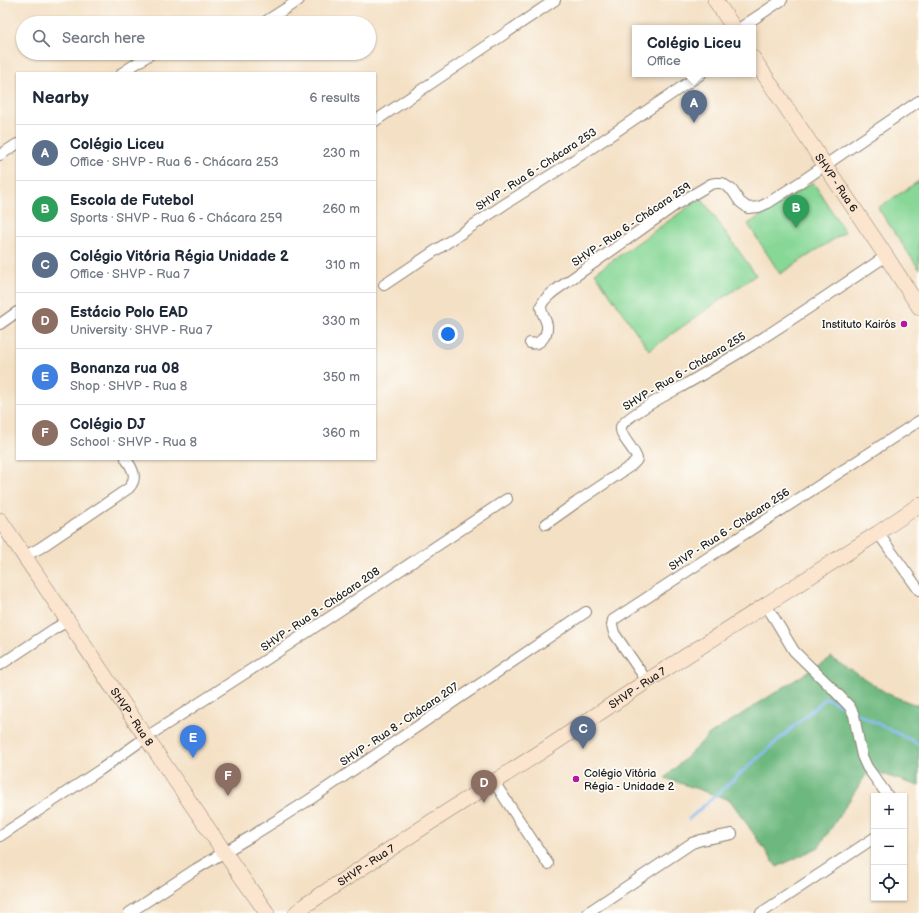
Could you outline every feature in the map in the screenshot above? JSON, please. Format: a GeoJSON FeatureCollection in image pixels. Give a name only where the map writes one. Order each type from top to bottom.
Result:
{"type":"FeatureCollection","features":[{"type":"Feature","properties":{"kind":"street"},"geometry":{"type":"LineString","coordinates":[[274,16],[299,0]]}},
{"type":"Feature","properties":{"kind":"street"},"geometry":{"type":"LineString","coordinates":[[376,120],[555,0]]}},
{"type":"Feature","properties":{"kind":"street"},"geometry":{"type":"LineString","coordinates":[[715,0],[732,25]]}},
{"type":"Feature","properties":{"kind":"street"},"geometry":{"type":"LineString","coordinates":[[744,25],[782,0]]}},
{"type":"Feature","properties":{"kind":"street"},"geometry":{"type":"LineString","coordinates":[[124,72],[142,60]]}},
{"type":"Feature","properties":{"kind":"street","name":"SHVP - Rua 6"},"geometry":{"type":"LineString","coordinates":[[756,63],[919,307]]}},
{"type":"Feature","properties":{"kind":"street","name":"SHVP - Rua 6 - Chácara 253"},"geometry":{"type":"LineString","coordinates":[[384,285],[505,204],[565,166],[697,77]]}},
{"type":"Feature","properties":{"kind":"street","name":"SHVP - Rua 6 - Chácara 259"},"geometry":{"type":"LineString","coordinates":[[530,343],[538,343],[544,336],[547,325],[541,305],[547,297],[677,204],[711,184],[722,183],[732,190],[740,202],[748,208],[759,207],[768,203],[919,101]]}},
{"type":"Feature","properties":{"kind":"street"},"geometry":{"type":"LineString","coordinates":[[0,155],[16,145]]}},
{"type":"Feature","properties":{"kind":"street","name":"SHVP - Rua 6 - Chácara 255"},"geometry":{"type":"LineString","coordinates":[[546,524],[636,461],[637,459],[634,451],[621,430],[621,426],[625,421],[751,345],[886,256]]}},
{"type":"Feature","properties":{"kind":"street"},"geometry":{"type":"LineString","coordinates":[[0,324],[16,313]]}},
{"type":"Feature","properties":{"kind":"street","name":"SHVP - Rua 6 - Chácara 256"},"geometry":{"type":"LineString","coordinates":[[647,681],[614,632],[612,625],[614,620],[919,421]]}},
{"type":"Feature","properties":{"kind":"street"},"geometry":{"type":"LineString","coordinates":[[25,556],[40,548],[129,488],[134,477],[134,472],[127,460]]}},
{"type":"Feature","properties":{"kind":"street","name":"SHVP - Rua 8 - Chácara 208"},"geometry":{"type":"LineString","coordinates":[[0,836],[100,770],[145,738],[255,667],[507,499]]}},
{"type":"Feature","properties":{"kind":"street","name":"SHVP - Rua 7"},"geometry":{"type":"LineString","coordinates":[[296,913],[647,681],[766,605],[919,504]]}},
{"type":"Feature","properties":{"kind":"street","name":"SHVP - Rua 8"},"geometry":{"type":"LineString","coordinates":[[0,520],[145,738],[223,852],[267,913]]}},
{"type":"Feature","properties":{"kind":"street"},"geometry":{"type":"LineString","coordinates":[[878,532],[919,590]]}},
{"type":"Feature","properties":{"kind":"street"},"geometry":{"type":"LineString","coordinates":[[766,605],[794,651],[850,707],[854,715],[862,756],[867,767],[886,793]]}},
{"type":"Feature","properties":{"kind":"street","name":"SHVP - Rua 8 - Chácara 207"},"geometry":{"type":"LineString","coordinates":[[129,913],[223,852],[309,800],[586,612]]}},
{"type":"Feature","properties":{"kind":"street"},"geometry":{"type":"LineString","coordinates":[[0,665],[68,621]]}},
{"type":"Feature","properties":{"kind":"street"},"geometry":{"type":"LineString","coordinates":[[494,782],[548,864]]}},
{"type":"Feature","properties":{"kind":"street"},"geometry":{"type":"LineString","coordinates":[[587,913],[692,843],[732,834]]}},
{"type":"Feature","properties":{"kind":"street"},"geometry":{"type":"LineString","coordinates":[[761,913],[871,840]]}},
{"type":"Feature","properties":{"kind":"green space"},"geometry":{"type":"Polygon","coordinates":[[[919,181],[919,269],[878,208],[919,181]]]}},
{"type":"Feature","properties":{"kind":"green space"},"geometry":{"type":"Polygon","coordinates":[[[813,182],[845,232],[780,274],[748,224],[813,182]]]}},
{"type":"Feature","properties":{"kind":"green space"},"geometry":{"type":"Polygon","coordinates":[[[701,198],[756,275],[649,350],[595,273],[701,198]]]}},
{"type":"Feature","properties":{"kind":"green space"},"geometry":{"type":"Polygon","coordinates":[[[831,657],[888,694],[919,706],[919,786],[869,770],[819,847],[777,867],[730,800],[665,778],[709,735],[831,657]]]}},
{"type":"Feature","properties":{"kind":"waterway"},"geometry":{"type":"LineString","coordinates":[[689,819],[826,698],[846,708]]}},
{"type":"Feature","properties":{"kind":"waterway"},"geometry":{"type":"LineString","coordinates":[[856,713],[919,744]]}},
{"type":"Feature","properties":{"kind":"place","name":"Colégio Liceu"},"geometry":{"type":"Point","coordinates":[694,123]}},
{"type":"Feature","properties":{"kind":"place","name":"Escola de Futebol"},"geometry":{"type":"Point","coordinates":[796,228]}},
{"type":"Feature","properties":{"kind":"place","name":"Instituto Kairós"},"geometry":{"type":"Point","coordinates":[904,324]}},
{"type":"Feature","properties":{"kind":"place","name":"Colégio Vitória Régia Unidade 2"},"geometry":{"type":"Point","coordinates":[583,749]}},
{"type":"Feature","properties":{"kind":"place","name":"Bonanza rua 08"},"geometry":{"type":"Point","coordinates":[193,758]}},
{"type":"Feature","properties":{"kind":"place","name":"Colégio Vitória Régia - Unidade 2"},"geometry":{"type":"Point","coordinates":[576,779]}},
{"type":"Feature","properties":{"kind":"place","name":"Colégio DJ"},"geometry":{"type":"Point","coordinates":[228,796]}},
{"type":"Feature","properties":{"kind":"place","name":"Estácio Polo EAD"},"geometry":{"type":"Point","coordinates":[484,803]}}]}
